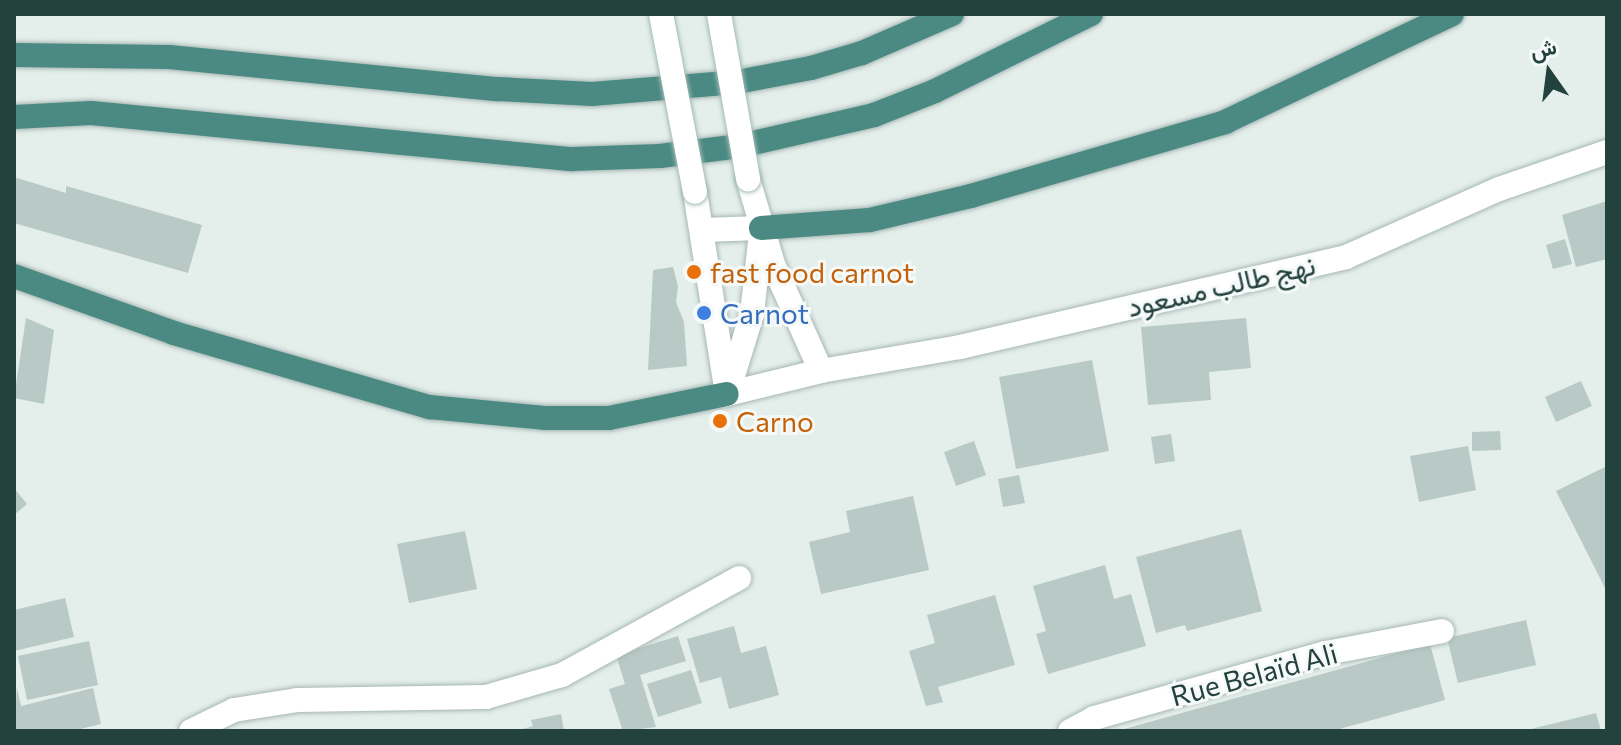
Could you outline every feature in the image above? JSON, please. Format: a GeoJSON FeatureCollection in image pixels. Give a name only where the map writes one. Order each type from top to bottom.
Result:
{"type":"FeatureCollection","features":[{"type":"Feature","properties":{"kind":"highway"},"geometry":{"type":"LineString","coordinates":[[14,55],[169,57],[497,89],[592,94],[724,83],[811,68],[862,53],[952,14]]}},
{"type":"Feature","properties":{"kind":"highway"},"geometry":{"type":"LineString","coordinates":[[14,117],[91,113],[572,159],[660,156],[740,146],[874,115],[935,91],[1091,14]]}},
{"type":"Feature","properties":{"kind":"highway"},"geometry":{"type":"LineString","coordinates":[[761,228],[870,220],[971,196],[1225,122],[1452,14]]}},
{"type":"Feature","properties":{"kind":"highway"},"geometry":{"type":"LineString","coordinates":[[14,276],[174,333],[429,407],[546,418],[609,418],[727,394]]}},
{"type":"Feature","properties":{"kind":"street"},"geometry":{"type":"LineString","coordinates":[[661,14],[702,230],[727,394]]}},
{"type":"Feature","properties":{"kind":"street"},"geometry":{"type":"LineString","coordinates":[[719,14],[748,179],[761,228],[789,306],[821,371]]}},
{"type":"Feature","properties":{"kind":"street","name":"نهج طالب مسعود"},"geometry":{"type":"LineString","coordinates":[[727,394],[821,371],[960,347],[1346,257],[1499,189],[1607,152]]}},
{"type":"Feature","properties":{"kind":"street"},"geometry":{"type":"LineString","coordinates":[[702,230],[761,228]]}},
{"type":"Feature","properties":{"kind":"street"},"geometry":{"type":"LineString","coordinates":[[727,394],[752,314],[761,228]]}},
{"type":"Feature","properties":{"kind":"street"},"geometry":{"type":"LineString","coordinates":[[191,731],[234,710],[298,700],[486,697],[562,675],[739,578]]}},
{"type":"Feature","properties":{"kind":"street","name":"Rue Belaïd Ali"},"geometry":{"type":"LineString","coordinates":[[1070,731],[1094,718],[1326,653],[1442,631]]}},
{"type":"Feature","properties":{"kind":"building"},"geometry":{"type":"Polygon","coordinates":[[[14,177],[66,193],[66,186],[202,225],[188,273],[14,223],[14,177]]]}},
{"type":"Feature","properties":{"kind":"building"},"geometry":{"type":"Polygon","coordinates":[[[1607,201],[1607,259],[1576,267],[1562,215],[1607,201]]]}},
{"type":"Feature","properties":{"kind":"building"},"geometry":{"type":"Polygon","coordinates":[[[1565,239],[1572,264],[1553,269],[1546,245],[1565,239]]]}},
{"type":"Feature","properties":{"kind":"building"},"geometry":{"type":"Polygon","coordinates":[[[673,267],[678,286],[676,302],[684,322],[687,366],[648,370],[653,270],[673,267]]]}},
{"type":"Feature","properties":{"kind":"building"},"geometry":{"type":"Polygon","coordinates":[[[26,318],[54,330],[44,404],[14,398],[26,318]]]}},
{"type":"Feature","properties":{"kind":"building"},"geometry":{"type":"Polygon","coordinates":[[[1246,318],[1251,368],[1209,372],[1211,400],[1148,405],[1141,327],[1246,318]]]}},
{"type":"Feature","properties":{"kind":"building"},"geometry":{"type":"Polygon","coordinates":[[[1092,360],[1109,451],[1016,469],[999,377],[1092,360]]]}},
{"type":"Feature","properties":{"kind":"building"},"geometry":{"type":"Polygon","coordinates":[[[1581,381],[1592,406],[1556,422],[1545,397],[1581,381]]]}},
{"type":"Feature","properties":{"kind":"building"},"geometry":{"type":"Polygon","coordinates":[[[1500,431],[1501,450],[1472,451],[1472,432],[1500,431]]]}},
{"type":"Feature","properties":{"kind":"building"},"geometry":{"type":"Polygon","coordinates":[[[1171,434],[1175,461],[1155,464],[1151,437],[1171,434]]]}},
{"type":"Feature","properties":{"kind":"building"},"geometry":{"type":"Polygon","coordinates":[[[974,441],[986,475],[956,486],[944,452],[974,441]]]}},
{"type":"Feature","properties":{"kind":"building"},"geometry":{"type":"Polygon","coordinates":[[[1468,446],[1476,490],[1419,502],[1410,456],[1468,446]]]}},
{"type":"Feature","properties":{"kind":"building"},"geometry":{"type":"Polygon","coordinates":[[[1607,466],[1607,592],[1556,491],[1607,466]]]}},
{"type":"Feature","properties":{"kind":"building"},"geometry":{"type":"Polygon","coordinates":[[[1019,475],[1025,503],[1003,507],[998,479],[1019,475]]]}},
{"type":"Feature","properties":{"kind":"building"},"geometry":{"type":"Polygon","coordinates":[[[14,488],[27,504],[14,515],[14,488]]]}},
{"type":"Feature","properties":{"kind":"building"},"geometry":{"type":"Polygon","coordinates":[[[913,496],[929,570],[821,594],[809,542],[850,532],[846,511],[913,496]]]}},
{"type":"Feature","properties":{"kind":"building"},"geometry":{"type":"Polygon","coordinates":[[[1241,529],[1262,611],[1187,631],[1185,625],[1156,633],[1136,557],[1241,529]]]}},
{"type":"Feature","properties":{"kind":"building"},"geometry":{"type":"Polygon","coordinates":[[[465,531],[477,589],[409,603],[397,544],[465,531]]]}},
{"type":"Feature","properties":{"kind":"building"},"geometry":{"type":"Polygon","coordinates":[[[1105,565],[1114,599],[1131,594],[1146,646],[1048,674],[1036,634],[1046,631],[1033,586],[1105,565]]]}},
{"type":"Feature","properties":{"kind":"building"},"geometry":{"type":"Polygon","coordinates":[[[995,595],[1015,665],[938,687],[943,702],[926,706],[909,651],[935,643],[927,615],[995,595]]]}},
{"type":"Feature","properties":{"kind":"building"},"geometry":{"type":"Polygon","coordinates":[[[65,598],[74,637],[14,651],[14,610],[65,598]]]}},
{"type":"Feature","properties":{"kind":"building"},"geometry":{"type":"Polygon","coordinates":[[[1526,620],[1536,665],[1458,683],[1447,638],[1526,620]]]}},
{"type":"Feature","properties":{"kind":"building"},"geometry":{"type":"Polygon","coordinates":[[[734,626],[741,653],[766,646],[779,695],[729,709],[721,677],[700,683],[687,639],[734,626]]]}},
{"type":"Feature","properties":{"kind":"building"},"geometry":{"type":"Polygon","coordinates":[[[678,636],[686,661],[640,675],[656,727],[623,731],[609,689],[625,684],[616,655],[678,636]]]}},
{"type":"Feature","properties":{"kind":"building"},"geometry":{"type":"Polygon","coordinates":[[[89,641],[98,685],[27,700],[18,656],[89,641]]]}},
{"type":"Feature","properties":{"kind":"building"},"geometry":{"type":"Polygon","coordinates":[[[1430,644],[1445,700],[1332,731],[1117,731],[1430,644]]]}},
{"type":"Feature","properties":{"kind":"building"},"geometry":{"type":"Polygon","coordinates":[[[691,670],[702,703],[658,717],[647,684],[691,670]]]}},
{"type":"Feature","properties":{"kind":"building"},"geometry":{"type":"Polygon","coordinates":[[[17,687],[21,706],[93,688],[101,724],[72,731],[14,731],[17,687]]]}},
{"type":"Feature","properties":{"kind":"building"},"geometry":{"type":"Polygon","coordinates":[[[1596,713],[1601,731],[1527,731],[1527,730],[1596,713]]]}},
{"type":"Feature","properties":{"kind":"building"},"geometry":{"type":"Polygon","coordinates":[[[561,714],[564,731],[516,731],[533,726],[531,720],[561,714]]]}},
{"type":"Feature","properties":{"kind":"place","name":"fast food carnot"},"geometry":{"type":"Point","coordinates":[694,272]}},
{"type":"Feature","properties":{"kind":"place","name":"Carnot"},"geometry":{"type":"Point","coordinates":[704,313]}},
{"type":"Feature","properties":{"kind":"place","name":"Carno"},"geometry":{"type":"Point","coordinates":[720,421]}}]}
